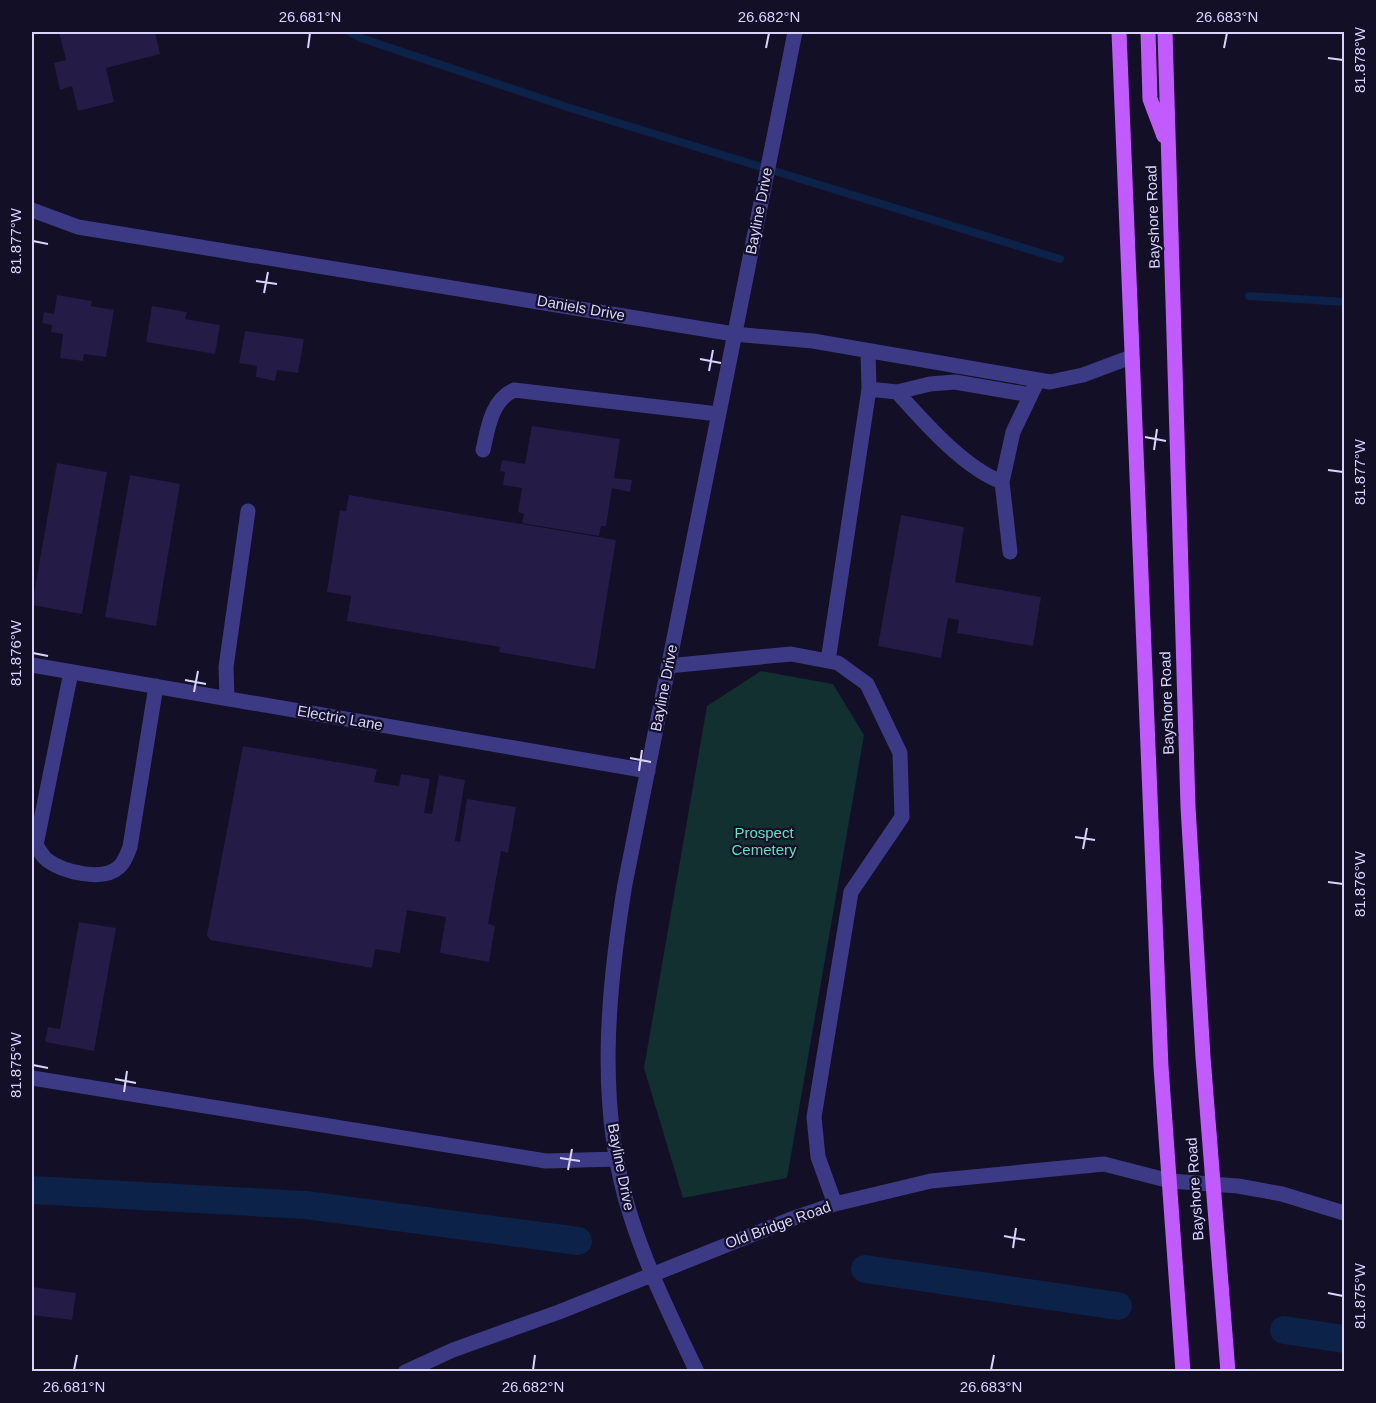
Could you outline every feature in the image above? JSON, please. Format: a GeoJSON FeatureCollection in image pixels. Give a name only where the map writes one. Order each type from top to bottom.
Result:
{"type":"FeatureCollection","features":[{"type":"Feature","properties":{"kind":"main road","name":"Bayshore Road"},"geometry":{"type":"LineString","coordinates":[[1119,32],[1160,1055],[1183,1371]]}},
{"type":"Feature","properties":{"kind":"main road"},"geometry":{"type":"LineString","coordinates":[[1148,32],[1150,99],[1169,147]]}},
{"type":"Feature","properties":{"kind":"main road","name":"Bayshore Road"},"geometry":{"type":"LineString","coordinates":[[1165,32],[1188,807],[1228,1371]]}},
{"type":"Feature","properties":{"kind":"street","name":"Bayline Drive"},"geometry":{"type":"LineString","coordinates":[[697,1371],[651,1276],[630,1215],[617,1159],[608,1082],[609,1030],[616,935],[795,32]]}},
{"type":"Feature","properties":{"kind":"street","name":"Daniels Drive"},"geometry":{"type":"LineString","coordinates":[[32,210],[78,227],[734,334],[813,340],[1050,382],[1083,375],[1131,357]]}},
{"type":"Feature","properties":{"kind":"street"},"geometry":{"type":"LineString","coordinates":[[828,661],[868,389],[868,351]]}},
{"type":"Feature","properties":{"kind":"street"},"geometry":{"type":"LineString","coordinates":[[1010,552],[1002,482],[1013,432],[1038,380]]}},
{"type":"Feature","properties":{"kind":"street"},"geometry":{"type":"LineString","coordinates":[[868,389],[897,392],[930,384],[955,382],[1031,395]]}},
{"type":"Feature","properties":{"kind":"street"},"geometry":{"type":"LineString","coordinates":[[483,450],[492,413],[505,394],[514,390],[718,414]]}},
{"type":"Feature","properties":{"kind":"street"},"geometry":{"type":"LineString","coordinates":[[897,392],[920,417],[984,476],[1002,482]]}},
{"type":"Feature","properties":{"kind":"street"},"geometry":{"type":"LineString","coordinates":[[227,698],[226,667],[248,511]]}},
{"type":"Feature","properties":{"kind":"street"},"geometry":{"type":"LineString","coordinates":[[668,666],[791,654],[838,663],[867,684],[900,753],[902,817],[850,892],[813,1117],[818,1157],[835,1204]]}},
{"type":"Feature","properties":{"kind":"street","name":"Electric Lane"},"geometry":{"type":"LineString","coordinates":[[32,665],[648,771]]}},
{"type":"Feature","properties":{"kind":"street"},"geometry":{"type":"LineString","coordinates":[[71,672],[36,845],[45,859],[69,871],[106,874],[118,868],[125,859],[130,847],[156,686]]}},
{"type":"Feature","properties":{"kind":"street"},"geometry":{"type":"LineString","coordinates":[[32,1078],[546,1161],[617,1159]]}},
{"type":"Feature","properties":{"kind":"street","name":"Old Bridge Road"},"geometry":{"type":"LineString","coordinates":[[405,1371],[453,1350],[835,1204],[931,1181],[1104,1164],[1170,1180],[1282,1194],[1344,1213]]}},
{"type":"Feature","properties":{"kind":"green space","name":"Prospect Cemetery"},"geometry":{"type":"Polygon","coordinates":[[[761,671],[833,684],[864,735],[787,1178],[683,1198],[644,1068],[707,706],[761,671]]]}},
{"type":"Feature","properties":{"kind":"building"},"geometry":{"type":"Polygon","coordinates":[[[59,32],[155,32],[160,54],[106,68],[114,102],[78,111],[72,86],[60,90],[54,63],[66,60],[59,32]]]}},
{"type":"Feature","properties":{"kind":"building"},"geometry":{"type":"Polygon","coordinates":[[[57,295],[92,301],[91,306],[114,310],[106,357],[84,354],[83,361],[60,358],[63,334],[51,332],[52,325],[42,323],[44,312],[54,314],[57,295]]]}},
{"type":"Feature","properties":{"kind":"building"},"geometry":{"type":"Polygon","coordinates":[[[152,306],[187,312],[185,319],[220,325],[215,354],[146,342],[152,306]]]}},
{"type":"Feature","properties":{"kind":"building"},"geometry":{"type":"Polygon","coordinates":[[[245,331],[304,339],[298,373],[277,370],[275,381],[256,377],[257,366],[239,363],[245,331]]]}},
{"type":"Feature","properties":{"kind":"building"},"geometry":{"type":"Polygon","coordinates":[[[532,426],[620,439],[614,478],[632,480],[630,492],[612,488],[606,526],[601,526],[599,536],[522,523],[524,514],[518,512],[522,488],[503,485],[505,472],[500,471],[502,460],[525,464],[532,426]]]}},
{"type":"Feature","properties":{"kind":"building"},"geometry":{"type":"Polygon","coordinates":[[[57,463],[107,472],[82,614],[32,605],[57,463]]]}},
{"type":"Feature","properties":{"kind":"building"},"geometry":{"type":"Polygon","coordinates":[[[130,475],[180,484],[156,626],[105,617],[130,475]]]}},
{"type":"Feature","properties":{"kind":"building"},"geometry":{"type":"Polygon","coordinates":[[[349,495],[616,540],[595,669],[499,652],[500,647],[347,621],[351,596],[327,592],[340,510],[346,511],[349,495]]]}},
{"type":"Feature","properties":{"kind":"building"},"geometry":{"type":"Polygon","coordinates":[[[901,515],[964,527],[955,582],[1041,597],[1033,646],[957,633],[959,620],[948,618],[941,658],[878,646],[901,515]]]}},
{"type":"Feature","properties":{"kind":"building"},"geometry":{"type":"Polygon","coordinates":[[[243,746],[377,769],[374,782],[399,786],[401,774],[430,779],[424,813],[432,814],[439,775],[465,780],[455,841],[460,842],[467,799],[516,807],[508,853],[501,851],[488,924],[495,926],[489,962],[440,953],[446,917],[407,910],[400,953],[375,949],[372,968],[210,940],[207,935],[243,746]]]}},
{"type":"Feature","properties":{"kind":"building"},"geometry":{"type":"Polygon","coordinates":[[[79,922],[116,928],[94,1051],[45,1042],[48,1027],[60,1029],[79,922]]]}},
{"type":"Feature","properties":{"kind":"building"},"geometry":{"type":"Polygon","coordinates":[[[32,1287],[76,1293],[72,1320],[32,1315],[32,1287]]]}},
{"type":"Feature","properties":{"kind":"waterway"},"geometry":{"type":"LineString","coordinates":[[350,32],[361,38],[567,107],[1060,259]]}},
{"type":"Feature","properties":{"kind":"waterway"},"geometry":{"type":"LineString","coordinates":[[1249,296],[1344,302]]}},
{"type":"Feature","properties":{"kind":"waterway"},"geometry":{"type":"LineString","coordinates":[[32,1190],[306,1205],[578,1241]]}},
{"type":"Feature","properties":{"kind":"waterway"},"geometry":{"type":"LineString","coordinates":[[865,1269],[1118,1306]]}},
{"type":"Feature","properties":{"kind":"waterway"},"geometry":{"type":"LineString","coordinates":[[1284,1330],[1344,1339]]}}]}
